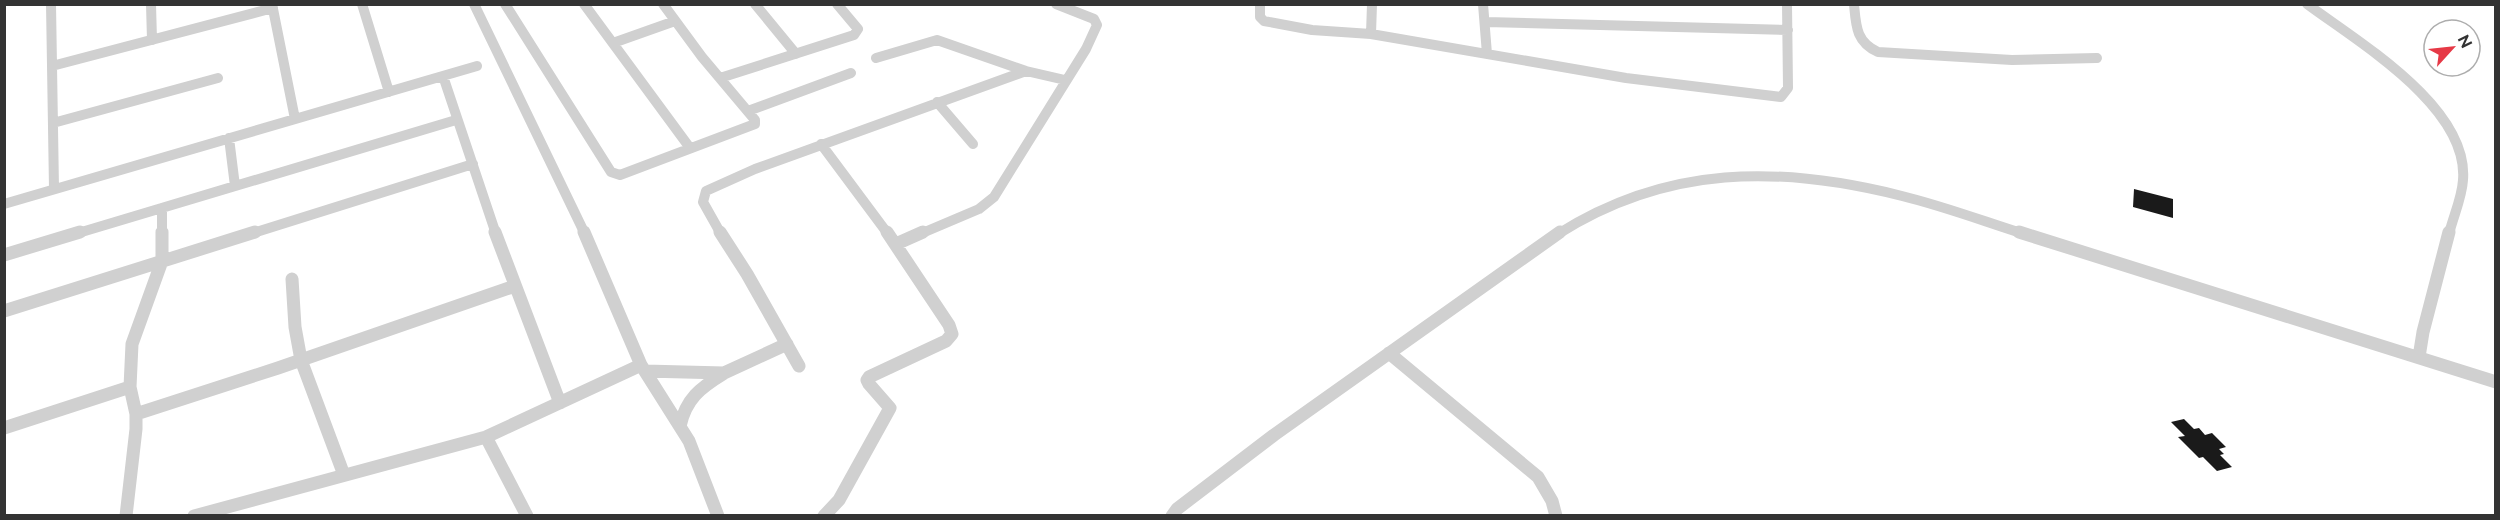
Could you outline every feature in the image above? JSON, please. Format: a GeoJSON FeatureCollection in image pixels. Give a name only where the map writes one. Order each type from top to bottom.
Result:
{"type":"FeatureCollection","features":[{"type":"Feature","properties":{"kind":"street"},"geometry":{"type":"LineString","coordinates":[[51,4],[54,189]]}},
{"type":"Feature","properties":{"kind":"street"},"geometry":{"type":"LineString","coordinates":[[151,4],[152,40]]}},
{"type":"Feature","properties":{"kind":"street"},"geometry":{"type":"LineString","coordinates":[[362,4],[389,92]]}},
{"type":"Feature","properties":{"kind":"street"},"geometry":{"type":"LineString","coordinates":[[474,4],[592,249],[643,368],[680,426],[704,476],[718,516]]}},
{"type":"Feature","properties":{"kind":"street"},"geometry":{"type":"LineString","coordinates":[[505,4],[614,174],[620,175],[755,124],[755,120],[663,4]]}},
{"type":"Feature","properties":{"kind":"street"},"geometry":{"type":"LineString","coordinates":[[584,4],[690,148]]}},
{"type":"Feature","properties":{"kind":"street"},"geometry":{"type":"LineString","coordinates":[[755,4],[796,54]]}},
{"type":"Feature","properties":{"kind":"street"},"geometry":{"type":"LineString","coordinates":[[896,244],[987,204],[994,197],[1086,49],[1097,22],[1056,4]]}},
{"type":"Feature","properties":{"kind":"street"},"geometry":{"type":"LineString","coordinates":[[1260,4],[1260,17],[1264,21],[1312,30],[1371,34],[1626,78],[1751,96],[1781,97],[1788,88],[1787,4]]}},
{"type":"Feature","properties":{"kind":"street"},"geometry":{"type":"LineString","coordinates":[[1371,34],[1372,4]]}},
{"type":"Feature","properties":{"kind":"street"},"geometry":{"type":"LineString","coordinates":[[1483,4],[1487,54]]}},
{"type":"Feature","properties":{"kind":"street"},"geometry":{"type":"LineString","coordinates":[[1854,4],[1858,38],[1863,46],[1878,52],[2012,60],[2097,58]]}},
{"type":"Feature","properties":{"kind":"street"},"geometry":{"type":"LineString","coordinates":[[2307,4],[2395,69],[2436,111],[2452,134],[2460,157],[2463,180],[2423,332],[2419,357]]}},
{"type":"Feature","properties":{"kind":"street"},"geometry":{"type":"LineString","coordinates":[[720,78],[858,32],[838,5]]}},
{"type":"Feature","properties":{"kind":"street"},"geometry":{"type":"LineString","coordinates":[[52,66],[272,6],[295,119]]}},
{"type":"Feature","properties":{"kind":"street"},"geometry":{"type":"LineString","coordinates":[[613,43],[675,21]]}},
{"type":"Feature","properties":{"kind":"street"},"geometry":{"type":"LineString","coordinates":[[1486,22],[1788,30]]}},
{"type":"Feature","properties":{"kind":"street"},"geometry":{"type":"LineString","coordinates":[[876,58],[937,40],[1026,71],[1065,80]]}},
{"type":"Feature","properties":{"kind":"street"},"geometry":{"type":"LineString","coordinates":[[4,204],[477,66]]}},
{"type":"Feature","properties":{"kind":"street"},"geometry":{"type":"LineString","coordinates":[[799,366],[747,274],[709,215],[703,196],[713,186],[821,144],[1026,71]]}},
{"type":"Feature","properties":{"kind":"street"},"geometry":{"type":"LineString","coordinates":[[748,111],[850,73]]}},
{"type":"Feature","properties":{"kind":"street"},"geometry":{"type":"LineString","coordinates":[[443,76],[456,120],[515,286],[560,403]]}},
{"type":"Feature","properties":{"kind":"street"},"geometry":{"type":"LineString","coordinates":[[53,123],[218,78]]}},
{"type":"Feature","properties":{"kind":"street"},"geometry":{"type":"LineString","coordinates":[[937,102],[973,144]]}},
{"type":"Feature","properties":{"kind":"street"},"geometry":{"type":"LineString","coordinates":[[4,255],[456,120]]}},
{"type":"Feature","properties":{"kind":"street"},"geometry":{"type":"LineString","coordinates":[[229,138],[235,186]]}},
{"type":"Feature","properties":{"kind":"street"},"geometry":{"type":"LineString","coordinates":[[821,144],[896,244],[949,325],[952,334],[946,341],[869,377],[867,380],[869,384],[890,408],[839,500],[824,516]]}},
{"type":"Feature","properties":{"kind":"street"},"geometry":{"type":"LineString","coordinates":[[4,311],[473,164]]}},
{"type":"Feature","properties":{"kind":"street"},"geometry":{"type":"LineString","coordinates":[[1172,516],[1177,509],[1225,471],[1389,352],[1552,238],[1598,210],[1627,196],[1666,185],[1757,174],[1839,182],[1903,196],[2496,382]]}},
{"type":"Feature","properties":{"kind":"street"},"geometry":{"type":"LineString","coordinates":[[126,516],[134,453],[136,414],[130,387],[132,344],[162,261],[162,208]]}},
{"type":"Feature","properties":{"kind":"street"},"geometry":{"type":"LineString","coordinates":[[292,279],[295,327],[301,360],[344,475]]}},
{"type":"Feature","properties":{"kind":"street"},"geometry":{"type":"LineString","coordinates":[[136,414],[515,286]]}},
{"type":"Feature","properties":{"kind":"street"},"geometry":{"type":"LineString","coordinates":[[680,426],[683,409],[690,396],[724,373],[787,344]]}},
{"type":"Feature","properties":{"kind":"street"},"geometry":{"type":"LineString","coordinates":[[1389,352],[1538,477],[1552,501],[1556,516]]}},
{"type":"Feature","properties":{"kind":"street"},"geometry":{"type":"LineString","coordinates":[[194,516],[486,437],[643,368],[724,373]]}},
{"type":"Feature","properties":{"kind":"street"},"geometry":{"type":"LineString","coordinates":[[4,428],[130,387]]}},
{"type":"Feature","properties":{"kind":"street"},"geometry":{"type":"LineString","coordinates":[[486,437],[527,516]]}},
{"type":"Feature","properties":{"kind":"building"},"geometry":{"type":"Polygon","coordinates":[[[2134,189],[2173,199],[2173,218],[2133,207],[2134,189]]]}},
{"type":"Feature","properties":{"kind":"building"},"geometry":{"type":"Polygon","coordinates":[[[2184,419],[2194,429],[2199,428],[2205,435],[2212,433],[2226,447],[2219,449],[2224,454],[2220,455],[2232,467],[2217,471],[2203,457],[2199,458],[2178,437],[2185,436],[2171,422],[2184,419]]]}}]}
